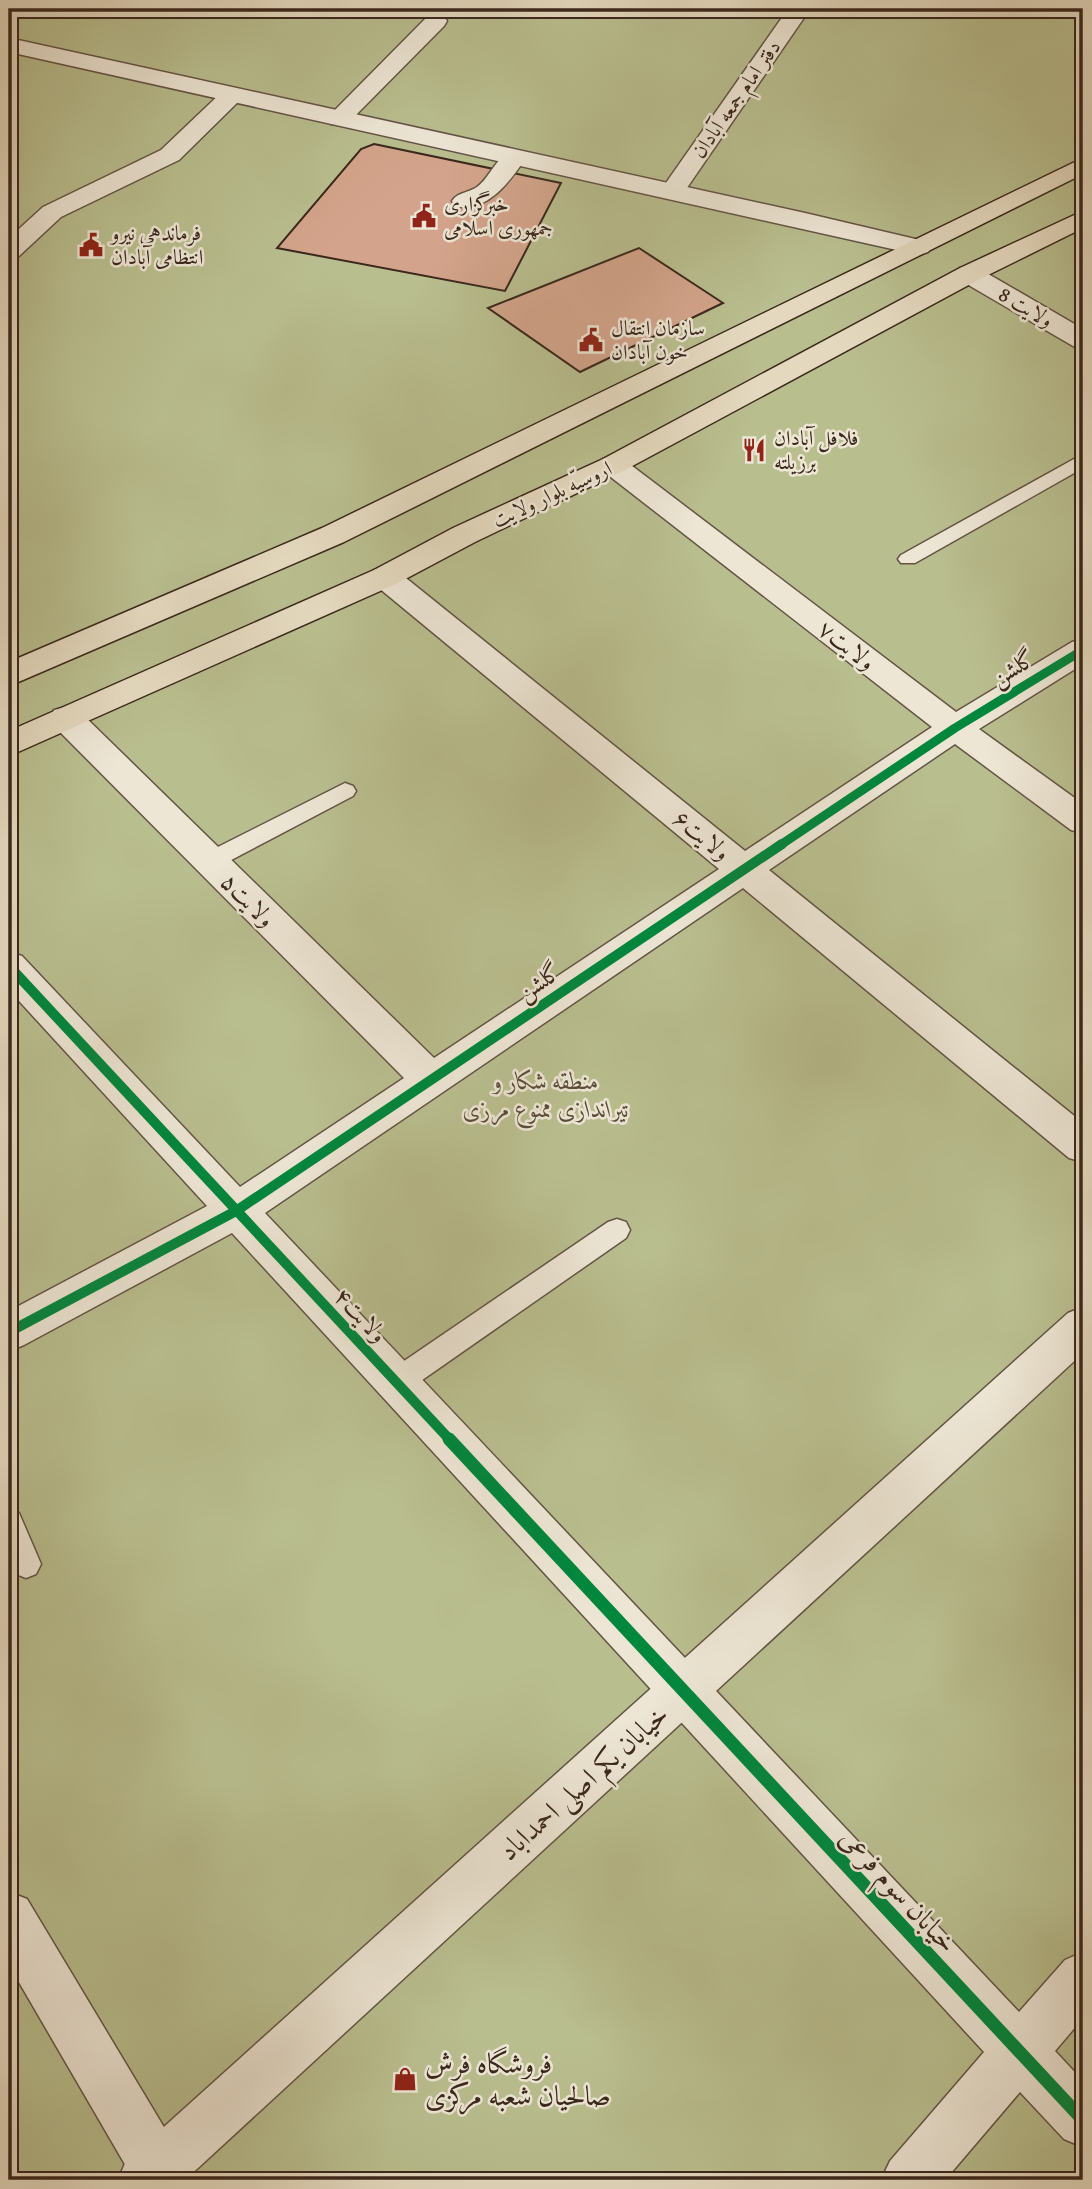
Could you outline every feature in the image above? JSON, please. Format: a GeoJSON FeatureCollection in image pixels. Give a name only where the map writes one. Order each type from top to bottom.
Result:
{"type":"FeatureCollection","features":[{"type":"Feature","properties":{"kind":"main road"},"geometry":{"type":"LineString","coordinates":[[9,675],[333,536],[1083,165]]}},
{"type":"Feature","properties":{"kind":"main road","name":"اروسیّه بلوار ولایت"},"geometry":{"type":"LineString","coordinates":[[9,744],[385,577],[464,535],[613,465],[969,274],[1083,218]]}},
{"type":"Feature","properties":{"kind":"main road"},"geometry":{"type":"LineString","coordinates":[[416,494],[415,509],[424,522],[442,531],[464,535]]}},
{"type":"Feature","properties":{"kind":"main road"},"geometry":{"type":"LineString","coordinates":[[333,536],[353,541],[369,551],[380,563],[385,577]]}},
{"type":"Feature","properties":{"kind":"street","name":"دفتر امام جمعه آبادان"},"geometry":{"type":"LineString","coordinates":[[673,190],[799,9]]}},
{"type":"Feature","properties":{"kind":"street"},"geometry":{"type":"LineString","coordinates":[[339,119],[436,21]]}},
{"type":"Feature","properties":{"kind":"street"},"geometry":{"type":"LineString","coordinates":[[9,46],[514,158],[673,190],[919,247]]}},
{"type":"Feature","properties":{"kind":"street"},"geometry":{"type":"LineString","coordinates":[[9,252],[51,212],[170,155],[232,95]]}},
{"type":"Feature","properties":{"kind":"street"},"geometry":{"type":"LineString","coordinates":[[464,201],[486,192],[514,158]]}},
{"type":"Feature","properties":{"kind":"street","name":"ولایت 8"},"geometry":{"type":"LineString","coordinates":[[969,274],[1083,340]]}},
{"type":"Feature","properties":{"kind":"street","name":"ولایت۷"},"geometry":{"type":"LineString","coordinates":[[613,465],[955,728],[1083,821]]}},
{"type":"Feature","properties":{"kind":"street","name":"ولایت۶"},"geometry":{"type":"LineString","coordinates":[[385,577],[1083,1146]]}},
{"type":"Feature","properties":{"kind":"street","name":"گلشن"},"geometry":{"type":"LineString","coordinates":[[9,1332],[236,1211],[955,728],[1083,650]]}},
{"type":"Feature","properties":{"kind":"street","name":"ولایت۵"},"geometry":{"type":"LineString","coordinates":[[66,718],[431,1080]]}},
{"type":"Feature","properties":{"kind":"street","name":"ولایت۴"},"geometry":{"type":"LineString","coordinates":[[9,966],[682,1692]]}},
{"type":"Feature","properties":{"kind":"street","name":"خیابان یکم اصلی احمداباد"},"geometry":{"type":"LineString","coordinates":[[152,2174],[1083,1326]]}},
{"type":"Feature","properties":{"kind":"street","name":"خیابان سوم فرعی"},"geometry":{"type":"LineString","coordinates":[[682,1692],[1083,2120]]}},
{"type":"Feature","properties":{"kind":"street"},"geometry":{"type":"LineString","coordinates":[[9,1917],[152,2174]]}},
{"type":"Feature","properties":{"kind":"street"},"geometry":{"type":"LineString","coordinates":[[909,2180],[1083,1978]]}},
{"type":"Feature","properties":{"kind":"lane"},"geometry":{"type":"LineString","coordinates":[[908,559],[1083,460]]}},
{"type":"Feature","properties":{"kind":"lane"},"geometry":{"type":"LineString","coordinates":[[210,861],[345,790]]}},
{"type":"Feature","properties":{"kind":"lane"},"geometry":{"type":"LineString","coordinates":[[395,1383],[617,1230]]}},
{"type":"Feature","properties":{"kind":"lane"},"geometry":{"type":"LineString","coordinates":[[9,1523],[26,1564]]}},
{"type":"Feature","properties":{"kind":"green space","name":"منطقه شکار و تیراندازی ممنوع مرزی"},"geometry":{"type":"Polygon","coordinates":[[[9,9],[1083,9],[1083,2180],[9,2180],[9,9]]]}},
{"type":"Feature","properties":{"kind":"building","name":"خبرگزاری جمهوری اسلامی"},"geometry":{"type":"Polygon","coordinates":[[[374,144],[561,183],[505,291],[277,248],[361,149],[374,144]]]}},
{"type":"Feature","properties":{"kind":"building","name":"سازمان انتقال خون آبادان"},"geometry":{"type":"Polygon","coordinates":[[[639,248],[723,303],[580,372],[488,308],[639,248]]]}},
{"type":"Feature","properties":{"kind":"cycle path"},"geometry":{"type":"LineString","coordinates":[[9,1332],[236,1211],[955,728],[1083,650]]}},
{"type":"Feature","properties":{"kind":"cycle path"},"geometry":{"type":"LineString","coordinates":[[9,966],[1083,2120]]}},
{"type":"Feature","properties":{"kind":"place","name":"خبرگزاری جمهوری اسلامی"},"geometry":{"type":"Point","coordinates":[424,216]}},
{"type":"Feature","properties":{"kind":"place","name":"فرماندهی نیرو انتظامی آبادان"},"geometry":{"type":"Point","coordinates":[91,245]}},
{"type":"Feature","properties":{"kind":"place","name":"سازمان انتقال خون آبادان"},"geometry":{"type":"Point","coordinates":[591,340]}},
{"type":"Feature","properties":{"kind":"place","name":"فلافل آبادان برزیلته"},"geometry":{"type":"Point","coordinates":[754,450]}},
{"type":"Feature","properties":{"kind":"place","name":"فروشگاه فرش صالحیان شعبه مرکزی"},"geometry":{"type":"Point","coordinates":[405,2079]}}]}
